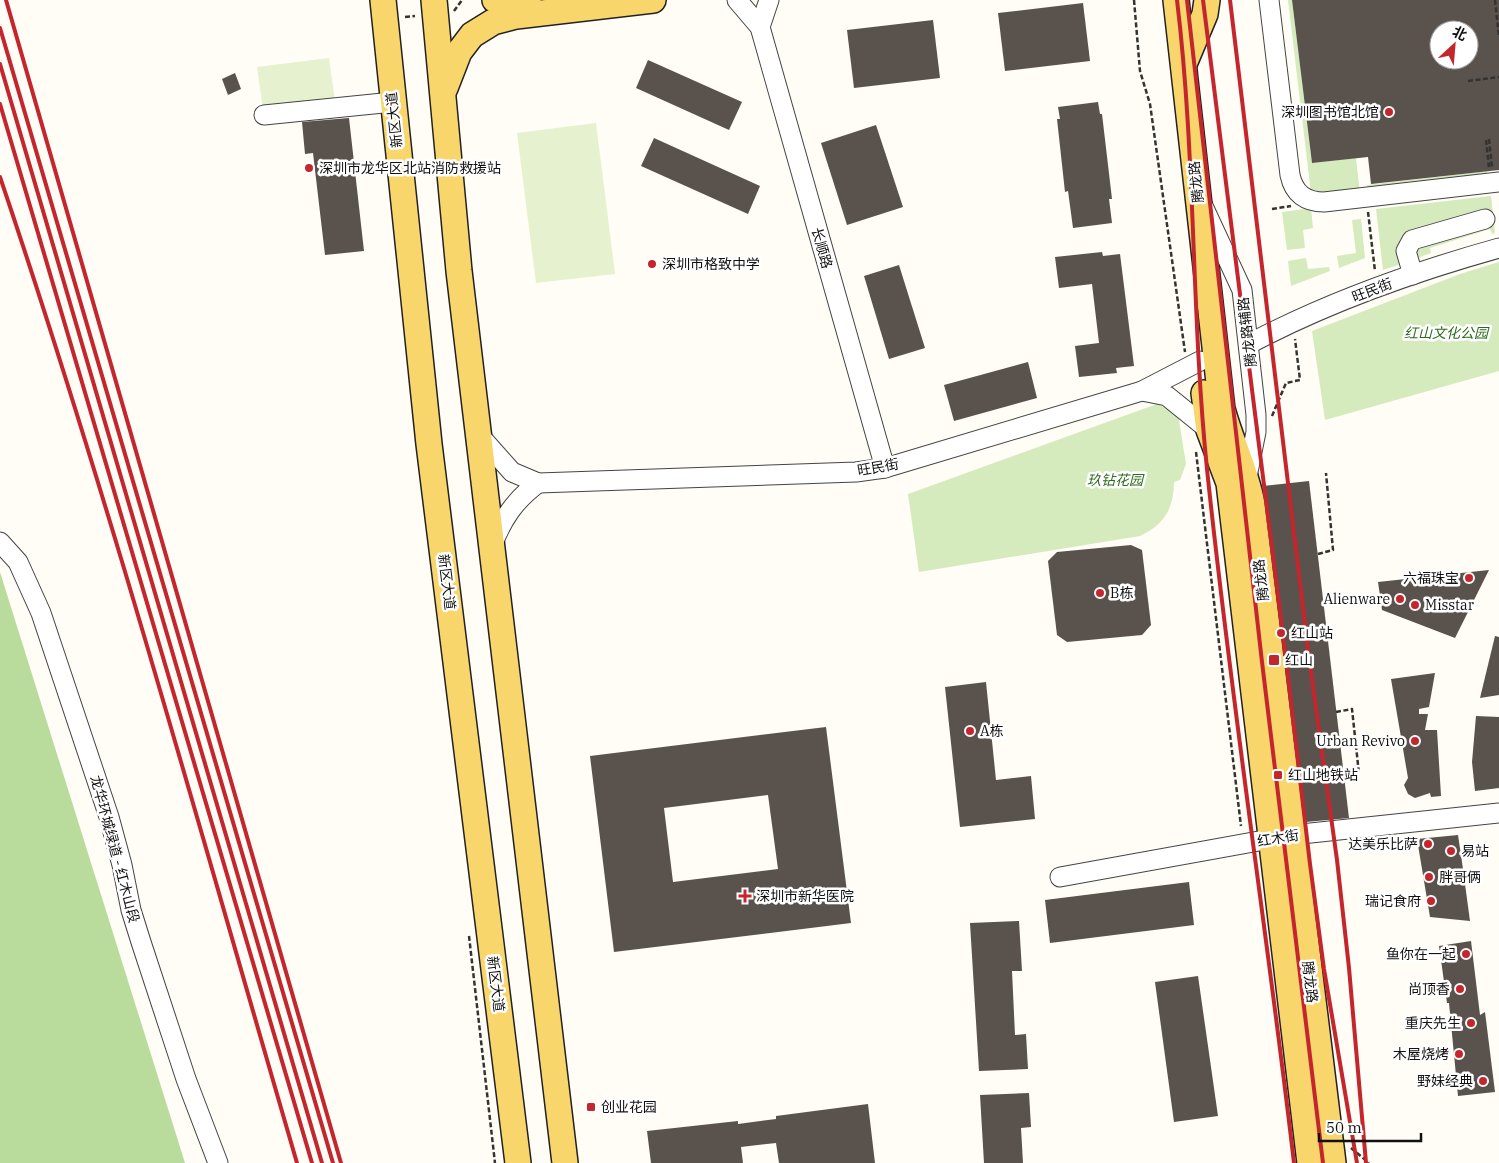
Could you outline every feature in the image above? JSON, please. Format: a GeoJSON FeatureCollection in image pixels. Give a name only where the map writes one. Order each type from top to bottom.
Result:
{"type":"FeatureCollection","features":[{"type":"Feature","properties":{"kind":"main road","name":"新区大道"},"geometry":{"type":"LineString","coordinates":[[383,0],[429,444],[518,1163]]}},
{"type":"Feature","properties":{"kind":"main road"},"geometry":{"type":"LineString","coordinates":[[495,0],[528,0]]}},
{"type":"Feature","properties":{"kind":"main road"},"geometry":{"type":"LineString","coordinates":[[443,106],[445,86],[458,52],[472,35],[482,28],[516,16],[653,0]]}},
{"type":"Feature","properties":{"kind":"main road","name":"腾龙路"},"geometry":{"type":"LineString","coordinates":[[1160,0],[1193,357],[1209,430],[1229,483],[1333,1163]]}},
{"type":"Feature","properties":{"kind":"main road","name":"腾龙路"},"geometry":{"type":"LineString","coordinates":[[1176,0],[1222,409],[1228,430],[1247,477],[1282,837],[1309,1159]]}},
{"type":"Feature","properties":{"kind":"main road"},"geometry":{"type":"LineString","coordinates":[[1184,66],[1202,23],[1207,0]]}},
{"type":"Feature","properties":{"kind":"main road"},"geometry":{"type":"LineString","coordinates":[[443,7],[443,106],[459,271],[565,1163]]}},
{"type":"Feature","properties":{"kind":"street"},"geometry":{"type":"LineString","coordinates":[[737,0],[760,27],[770,0]]}},
{"type":"Feature","properties":{"kind":"street"},"geometry":{"type":"LineString","coordinates":[[1269,0],[1290,175],[1294,188],[1306,199],[1317,202],[1366,198],[1494,174]]}},
{"type":"Feature","properties":{"kind":"street","name":"长顺路"},"geometry":{"type":"LineString","coordinates":[[760,27],[885,468]]}},
{"type":"Feature","properties":{"kind":"street"},"geometry":{"type":"LineString","coordinates":[[264,115],[393,102]]}},
{"type":"Feature","properties":{"kind":"street","name":"腾龙路辅路"},"geometry":{"type":"LineString","coordinates":[[1198,196],[1242,290],[1249,344],[1256,432],[1247,477]]}},
{"type":"Feature","properties":{"kind":"street"},"geometry":{"type":"LineString","coordinates":[[1413,275],[1406,251],[1412,240],[1485,219]]}},
{"type":"Feature","properties":{"kind":"street","name":"旺民街"},"geometry":{"type":"LineString","coordinates":[[1249,344],[1292,321],[1413,275],[1499,248]]}},
{"type":"Feature","properties":{"kind":"street","name":"旺民街"},"geometry":{"type":"LineString","coordinates":[[538,484],[856,472],[885,468],[1142,391],[1193,357]]}},
{"type":"Feature","properties":{"kind":"street"},"geometry":{"type":"LineString","coordinates":[[1142,391],[1167,396],[1209,430]]}},
{"type":"Feature","properties":{"kind":"street"},"geometry":{"type":"LineString","coordinates":[[480,436],[512,472],[538,484],[515,503],[498,530],[492,546]]}},
{"type":"Feature","properties":{"kind":"street","name":"龙华环城绿道 - 红木山段"},"geometry":{"type":"LineString","coordinates":[[0,542],[18,562],[41,613],[109,817],[139,934],[186,1079],[218,1163]]}},
{"type":"Feature","properties":{"kind":"street","name":"红木街"},"geometry":{"type":"LineString","coordinates":[[1060,877],[1282,837],[1499,813]]}},
{"type":"Feature","properties":{"kind":"path"},"geometry":{"type":"LineString","coordinates":[[443,7],[462,0]]}},
{"type":"Feature","properties":{"kind":"path"},"geometry":{"type":"LineString","coordinates":[[1134,0],[1140,71],[1150,104],[1193,357]]}},
{"type":"Feature","properties":{"kind":"path"},"geometry":{"type":"LineString","coordinates":[[1495,0],[1499,37]]}},
{"type":"Feature","properties":{"kind":"path"},"geometry":{"type":"LineString","coordinates":[[406,17],[415,16]]}},
{"type":"Feature","properties":{"kind":"path"},"geometry":{"type":"LineString","coordinates":[[1468,81],[1499,77]]}},
{"type":"Feature","properties":{"kind":"path"},"geometry":{"type":"LineString","coordinates":[[1488,140],[1494,174]]}},
{"type":"Feature","properties":{"kind":"path"},"geometry":{"type":"LineString","coordinates":[[1366,198],[1376,276]]}},
{"type":"Feature","properties":{"kind":"path"},"geometry":{"type":"LineString","coordinates":[[1294,335],[1300,380]]}},
{"type":"Feature","properties":{"kind":"path"},"geometry":{"type":"LineString","coordinates":[[1196,452],[1241,826]]}},
{"type":"Feature","properties":{"kind":"path"},"geometry":{"type":"LineString","coordinates":[[1318,554],[1332,550],[1326,473]]}},
{"type":"Feature","properties":{"kind":"path"},"geometry":{"type":"LineString","coordinates":[[1336,712],[1352,709],[1359,774]]}},
{"type":"Feature","properties":{"kind":"green space"},"geometry":{"type":"Polygon","coordinates":[[[1288,0],[1292,0],[1312,163],[1356,158],[1360,193],[1311,193],[1288,0]]]}},
{"type":"Feature","properties":{"kind":"green space"},"geometry":{"type":"Polygon","coordinates":[[[329,58],[335,101],[263,110],[257,67],[329,58]]]}},
{"type":"Feature","properties":{"kind":"green space"},"geometry":{"type":"Polygon","coordinates":[[[596,123],[615,274],[536,283],[517,133],[596,123]]]}},
{"type":"Feature","properties":{"kind":"green space"},"geometry":{"type":"Polygon","coordinates":[[[1487,171],[1488,179],[1368,193],[1367,185],[1487,171]]]}},
{"type":"Feature","properties":{"kind":"green space"},"geometry":{"type":"Polygon","coordinates":[[[1491,196],[1495,233],[1492,234],[1490,229],[1430,248],[1431,253],[1418,258],[1417,252],[1422,246],[1413,232],[1401,264],[1383,270],[1376,209],[1491,196]]]}},
{"type":"Feature","properties":{"kind":"green space"},"geometry":{"type":"Polygon","coordinates":[[[1311,208],[1313,228],[1303,230],[1305,248],[1287,250],[1282,212],[1311,208]]]}},
{"type":"Feature","properties":{"kind":"green space"},"geometry":{"type":"Polygon","coordinates":[[[1361,219],[1365,258],[1339,268],[1337,256],[1356,253],[1352,220],[1361,219]]]}},
{"type":"Feature","properties":{"kind":"green space"},"geometry":{"type":"Polygon","coordinates":[[[1306,258],[1308,269],[1329,267],[1330,271],[1291,286],[1288,261],[1306,258]]]}},
{"type":"Feature","properties":{"kind":"green space","name":"红山文化公园"},"geometry":{"type":"Polygon","coordinates":[[[1499,262],[1499,371],[1325,420],[1312,331],[1460,274],[1499,262]]]}},
{"type":"Feature","properties":{"kind":"green space","name":"玖钻花园"},"geometry":{"type":"Polygon","coordinates":[[[1157,404],[1178,414],[1186,464],[1180,480],[1174,482],[1170,508],[1161,521],[1148,532],[1140,536],[919,572],[908,494],[1157,404]]]}},
{"type":"Feature","properties":{"kind":"green space"},"geometry":{"type":"Polygon","coordinates":[[[0,572],[185,1163],[0,1163],[0,572]]]}},
{"type":"Feature","properties":{"kind":"building","name":"深圳图书馆北馆"},"geometry":{"type":"Polygon","coordinates":[[[1292,0],[1499,0],[1499,170],[1371,184],[1368,157],[1312,163],[1292,0]]]}},
{"type":"Feature","properties":{"kind":"building"},"geometry":{"type":"Polygon","coordinates":[[[1083,3],[1090,61],[1005,71],[998,13],[1083,3]]]}},
{"type":"Feature","properties":{"kind":"building"},"geometry":{"type":"Polygon","coordinates":[[[933,20],[940,78],[854,88],[847,30],[933,20]]]}},
{"type":"Feature","properties":{"kind":"building"},"geometry":{"type":"Polygon","coordinates":[[[648,60],[742,102],[729,130],[636,88],[648,60]]]}},
{"type":"Feature","properties":{"kind":"building"},"geometry":{"type":"Polygon","coordinates":[[[235,73],[241,89],[228,95],[222,79],[235,73]]]}},
{"type":"Feature","properties":{"kind":"building"},"geometry":{"type":"Polygon","coordinates":[[[1098,102],[1100,114],[1102,114],[1112,199],[1109,199],[1112,223],[1073,228],[1068,191],[1065,192],[1057,119],[1060,119],[1058,107],[1098,102]]]}},
{"type":"Feature","properties":{"kind":"building"},"geometry":{"type":"Polygon","coordinates":[[[349,118],[364,251],[325,255],[313,153],[305,154],[302,122],[349,118]]]}},
{"type":"Feature","properties":{"kind":"building"},"geometry":{"type":"Polygon","coordinates":[[[876,125],[903,207],[847,225],[821,143],[876,125]]]}},
{"type":"Feature","properties":{"kind":"building"},"geometry":{"type":"Polygon","coordinates":[[[654,138],[760,186],[748,214],[641,166],[654,138]]]}},
{"type":"Feature","properties":{"kind":"building"},"geometry":{"type":"Polygon","coordinates":[[[1102,252],[1103,256],[1120,254],[1134,366],[1116,368],[1117,373],[1079,377],[1075,346],[1099,343],[1092,284],[1059,288],[1055,257],[1102,252]]]}},
{"type":"Feature","properties":{"kind":"building"},"geometry":{"type":"Polygon","coordinates":[[[899,265],[925,348],[889,359],[864,276],[899,265]]]}},
{"type":"Feature","properties":{"kind":"building"},"geometry":{"type":"Polygon","coordinates":[[[1028,362],[1037,398],[954,421],[944,385],[1028,362]]]}},
{"type":"Feature","properties":{"kind":"building"},"geometry":{"type":"Polygon","coordinates":[[[1309,481],[1349,818],[1306,822],[1263,486],[1309,481]]]}},
{"type":"Feature","properties":{"kind":"building","name":"B栋"},"geometry":{"type":"Polygon","coordinates":[[[1131,545],[1142,550],[1151,625],[1142,635],[1067,642],[1057,635],[1048,561],[1057,552],[1131,545]]]}},
{"type":"Feature","properties":{"kind":"building"},"geometry":{"type":"Polygon","coordinates":[[[1489,570],[1455,638],[1382,610],[1378,582],[1489,570]]]}},
{"type":"Feature","properties":{"kind":"building"},"geometry":{"type":"Polygon","coordinates":[[[1495,636],[1499,637],[1499,695],[1480,698],[1495,636]]]}},
{"type":"Feature","properties":{"kind":"building"},"geometry":{"type":"Polygon","coordinates":[[[1435,673],[1429,707],[1419,709],[1419,714],[1428,714],[1425,730],[1437,730],[1441,796],[1431,797],[1430,793],[1415,798],[1408,794],[1404,785],[1408,778],[1391,679],[1435,673]]]}},
{"type":"Feature","properties":{"kind":"building","name":"A栋"},"geometry":{"type":"Polygon","coordinates":[[[986,682],[996,780],[1031,776],[1035,819],[960,827],[945,687],[986,682]]]}},
{"type":"Feature","properties":{"kind":"building"},"geometry":{"type":"Polygon","coordinates":[[[1476,716],[1499,717],[1499,788],[1475,791],[1472,762],[1476,716]]]}},
{"type":"Feature","properties":{"kind":"building"},"geometry":{"type":"Polygon","coordinates":[[[826,727],[851,923],[614,952],[590,756],[826,727]],[[768,795],[664,808],[673,882],[778,869],[768,795]]]}},
{"type":"Feature","properties":{"kind":"building"},"geometry":{"type":"Polygon","coordinates":[[[1458,835],[1470,921],[1430,917],[1417,839],[1458,835]]]}},
{"type":"Feature","properties":{"kind":"building"},"geometry":{"type":"Polygon","coordinates":[[[1189,882],[1194,925],[1050,943],[1045,900],[1189,882]]]}},
{"type":"Feature","properties":{"kind":"building"},"geometry":{"type":"Polygon","coordinates":[[[1019,921],[1022,971],[1012,971],[1015,1035],[1026,1034],[1028,1069],[979,1071],[970,923],[1019,921]]]}},
{"type":"Feature","properties":{"kind":"building"},"geometry":{"type":"Polygon","coordinates":[[[1471,941],[1480,1015],[1485,1012],[1495,1092],[1458,1096],[1449,1003],[1447,1003],[1439,946],[1471,941]]]}},
{"type":"Feature","properties":{"kind":"building"},"geometry":{"type":"Polygon","coordinates":[[[1198,976],[1218,1116],[1174,1122],[1155,982],[1198,976]]]}},
{"type":"Feature","properties":{"kind":"building"},"geometry":{"type":"Polygon","coordinates":[[[1029,1093],[1031,1127],[1021,1128],[1023,1163],[984,1163],[980,1095],[1029,1093]]]}},
{"type":"Feature","properties":{"kind":"building"},"geometry":{"type":"Polygon","coordinates":[[[868,1104],[875,1163],[779,1163],[776,1143],[741,1147],[743,1163],[651,1163],[647,1131],[738,1121],[738,1124],[776,1119],[776,1116],[868,1104]]]}},
{"type":"Feature","properties":{"kind":"railway"},"geometry":{"type":"LineString","coordinates":[[6,0],[341,1163]]}},
{"type":"Feature","properties":{"kind":"railway"},"geometry":{"type":"LineString","coordinates":[[1177,0],[1191,176],[1198,352],[1207,469],[1227,643],[1294,1163]]}},
{"type":"Feature","properties":{"kind":"railway"},"geometry":{"type":"LineString","coordinates":[[1187,0],[1262,662],[1323,1163]]}},
{"type":"Feature","properties":{"kind":"railway"},"geometry":{"type":"LineString","coordinates":[[1203,0],[1310,864],[1324,969],[1357,1163]]}},
{"type":"Feature","properties":{"kind":"railway"},"geometry":{"type":"LineString","coordinates":[[1230,0],[1309,658],[1337,860],[1349,968],[1366,1163]]}},
{"type":"Feature","properties":{"kind":"railway"},"geometry":{"type":"LineString","coordinates":[[0,28],[333,1163]]}},
{"type":"Feature","properties":{"kind":"railway"},"geometry":{"type":"LineString","coordinates":[[0,64],[322,1163]]}},
{"type":"Feature","properties":{"kind":"railway"},"geometry":{"type":"LineString","coordinates":[[0,104],[312,1163]]}},
{"type":"Feature","properties":{"kind":"railway"},"geometry":{"type":"LineString","coordinates":[[0,177],[117,545],[297,1163]]}},
{"type":"Feature","properties":{"kind":"place","name":"深圳图书馆北馆"},"geometry":{"type":"Point","coordinates":[1389,112]}},
{"type":"Feature","properties":{"kind":"place","name":"深圳市龙华区北站消防救援站"},"geometry":{"type":"Point","coordinates":[309,168]}},
{"type":"Feature","properties":{"kind":"place","name":"深圳市格致中学"},"geometry":{"type":"Point","coordinates":[652,264]}},
{"type":"Feature","properties":{"kind":"place","name":"六福珠宝"},"geometry":{"type":"Point","coordinates":[1469,578]}},
{"type":"Feature","properties":{"kind":"place","name":"B栋"},"geometry":{"type":"Point","coordinates":[1100,593]}},
{"type":"Feature","properties":{"kind":"place","name":"Alienware"},"geometry":{"type":"Point","coordinates":[1400,599]}},
{"type":"Feature","properties":{"kind":"place","name":"Misstar"},"geometry":{"type":"Point","coordinates":[1415,605]}},
{"type":"Feature","properties":{"kind":"place","name":"红山站"},"geometry":{"type":"Point","coordinates":[1281,633]}},
{"type":"Feature","properties":{"kind":"place","name":"红山"},"geometry":{"type":"Point","coordinates":[1274,660]}},
{"type":"Feature","properties":{"kind":"place","name":"A栋"},"geometry":{"type":"Point","coordinates":[970,731]}},
{"type":"Feature","properties":{"kind":"place","name":"Urban Revivo"},"geometry":{"type":"Point","coordinates":[1415,741]}},
{"type":"Feature","properties":{"kind":"place","name":"红山地铁站"},"geometry":{"type":"Point","coordinates":[1278,775]}},
{"type":"Feature","properties":{"kind":"place","name":"达美乐比萨"},"geometry":{"type":"Point","coordinates":[1428,844]}},
{"type":"Feature","properties":{"kind":"place","name":"易站"},"geometry":{"type":"Point","coordinates":[1451,851]}},
{"type":"Feature","properties":{"kind":"place","name":"胖哥俩"},"geometry":{"type":"Point","coordinates":[1429,877]}},
{"type":"Feature","properties":{"kind":"place","name":"深圳市新华医院"},"geometry":{"type":"Point","coordinates":[745,896]}},
{"type":"Feature","properties":{"kind":"place","name":"瑞记食府"},"geometry":{"type":"Point","coordinates":[1431,901]}},
{"type":"Feature","properties":{"kind":"place","name":"鱼你在一起"},"geometry":{"type":"Point","coordinates":[1466,954]}},
{"type":"Feature","properties":{"kind":"place","name":"尚顶香"},"geometry":{"type":"Point","coordinates":[1460,989]}},
{"type":"Feature","properties":{"kind":"place","name":"重庆先生"},"geometry":{"type":"Point","coordinates":[1471,1023]}},
{"type":"Feature","properties":{"kind":"place","name":"木屋烧烤"},"geometry":{"type":"Point","coordinates":[1459,1054]}},
{"type":"Feature","properties":{"kind":"place","name":"野妹经典"},"geometry":{"type":"Point","coordinates":[1483,1081]}},
{"type":"Feature","properties":{"kind":"place","name":"创业花园"},"geometry":{"type":"Point","coordinates":[591,1107]}}]}
